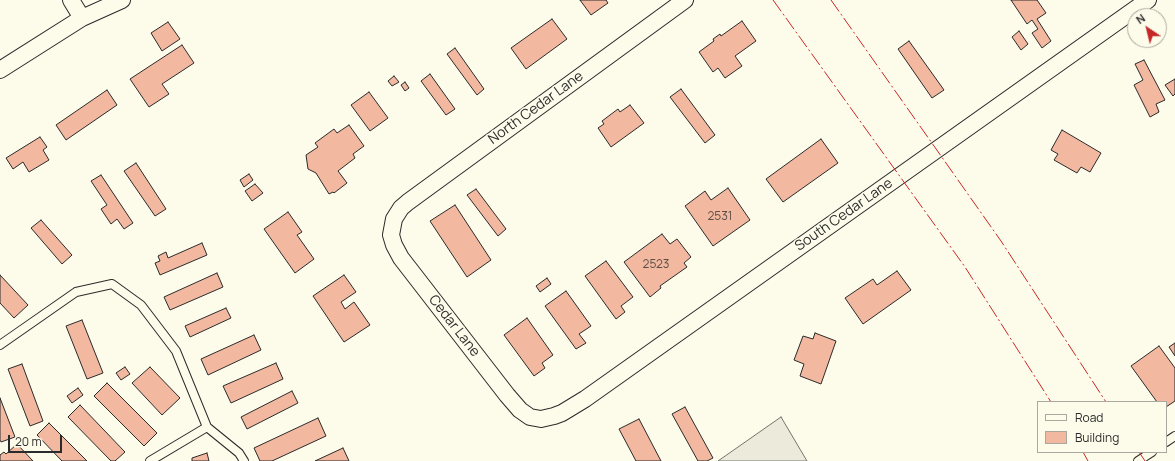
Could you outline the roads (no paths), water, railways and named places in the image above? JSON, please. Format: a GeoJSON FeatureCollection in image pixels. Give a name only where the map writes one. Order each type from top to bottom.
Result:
{"type":"FeatureCollection","features":[{"type":"Feature","properties":{"kind":"street"},"geometry":{"type":"LineString","coordinates":[[71,0],[82,18]]}},
{"type":"Feature","properties":{"kind":"street"},"geometry":{"type":"LineString","coordinates":[[0,70],[82,18],[122,0]]}},
{"type":"Feature","properties":{"kind":"street","name":"North Cedar Lane"},"geometry":{"type":"LineString","coordinates":[[393,222],[397,213],[408,202],[685,0]]}},
{"type":"Feature","properties":{"kind":"street","name":"South Cedar Lane"},"geometry":{"type":"LineString","coordinates":[[536,418],[548,418],[558,415],[585,399],[1148,0]]}},
{"type":"Feature","properties":{"kind":"street","name":"Cedar Lane"},"geometry":{"type":"LineString","coordinates":[[393,222],[391,232],[392,240],[401,258],[511,400],[523,413],[536,418]]}},
{"type":"Feature","properties":{"kind":"lane"},"geometry":{"type":"LineString","coordinates":[[0,345],[76,292],[112,284],[142,305],[176,351],[207,427],[238,453],[244,461]]}},
{"type":"Feature","properties":{"kind":"lane"},"geometry":{"type":"LineString","coordinates":[[150,461],[207,427]]}},
{"type":"Feature","properties":{"kind":"lane"},"geometry":{"type":"LineString","coordinates":[[1138,461],[1150,453]]}}]}
